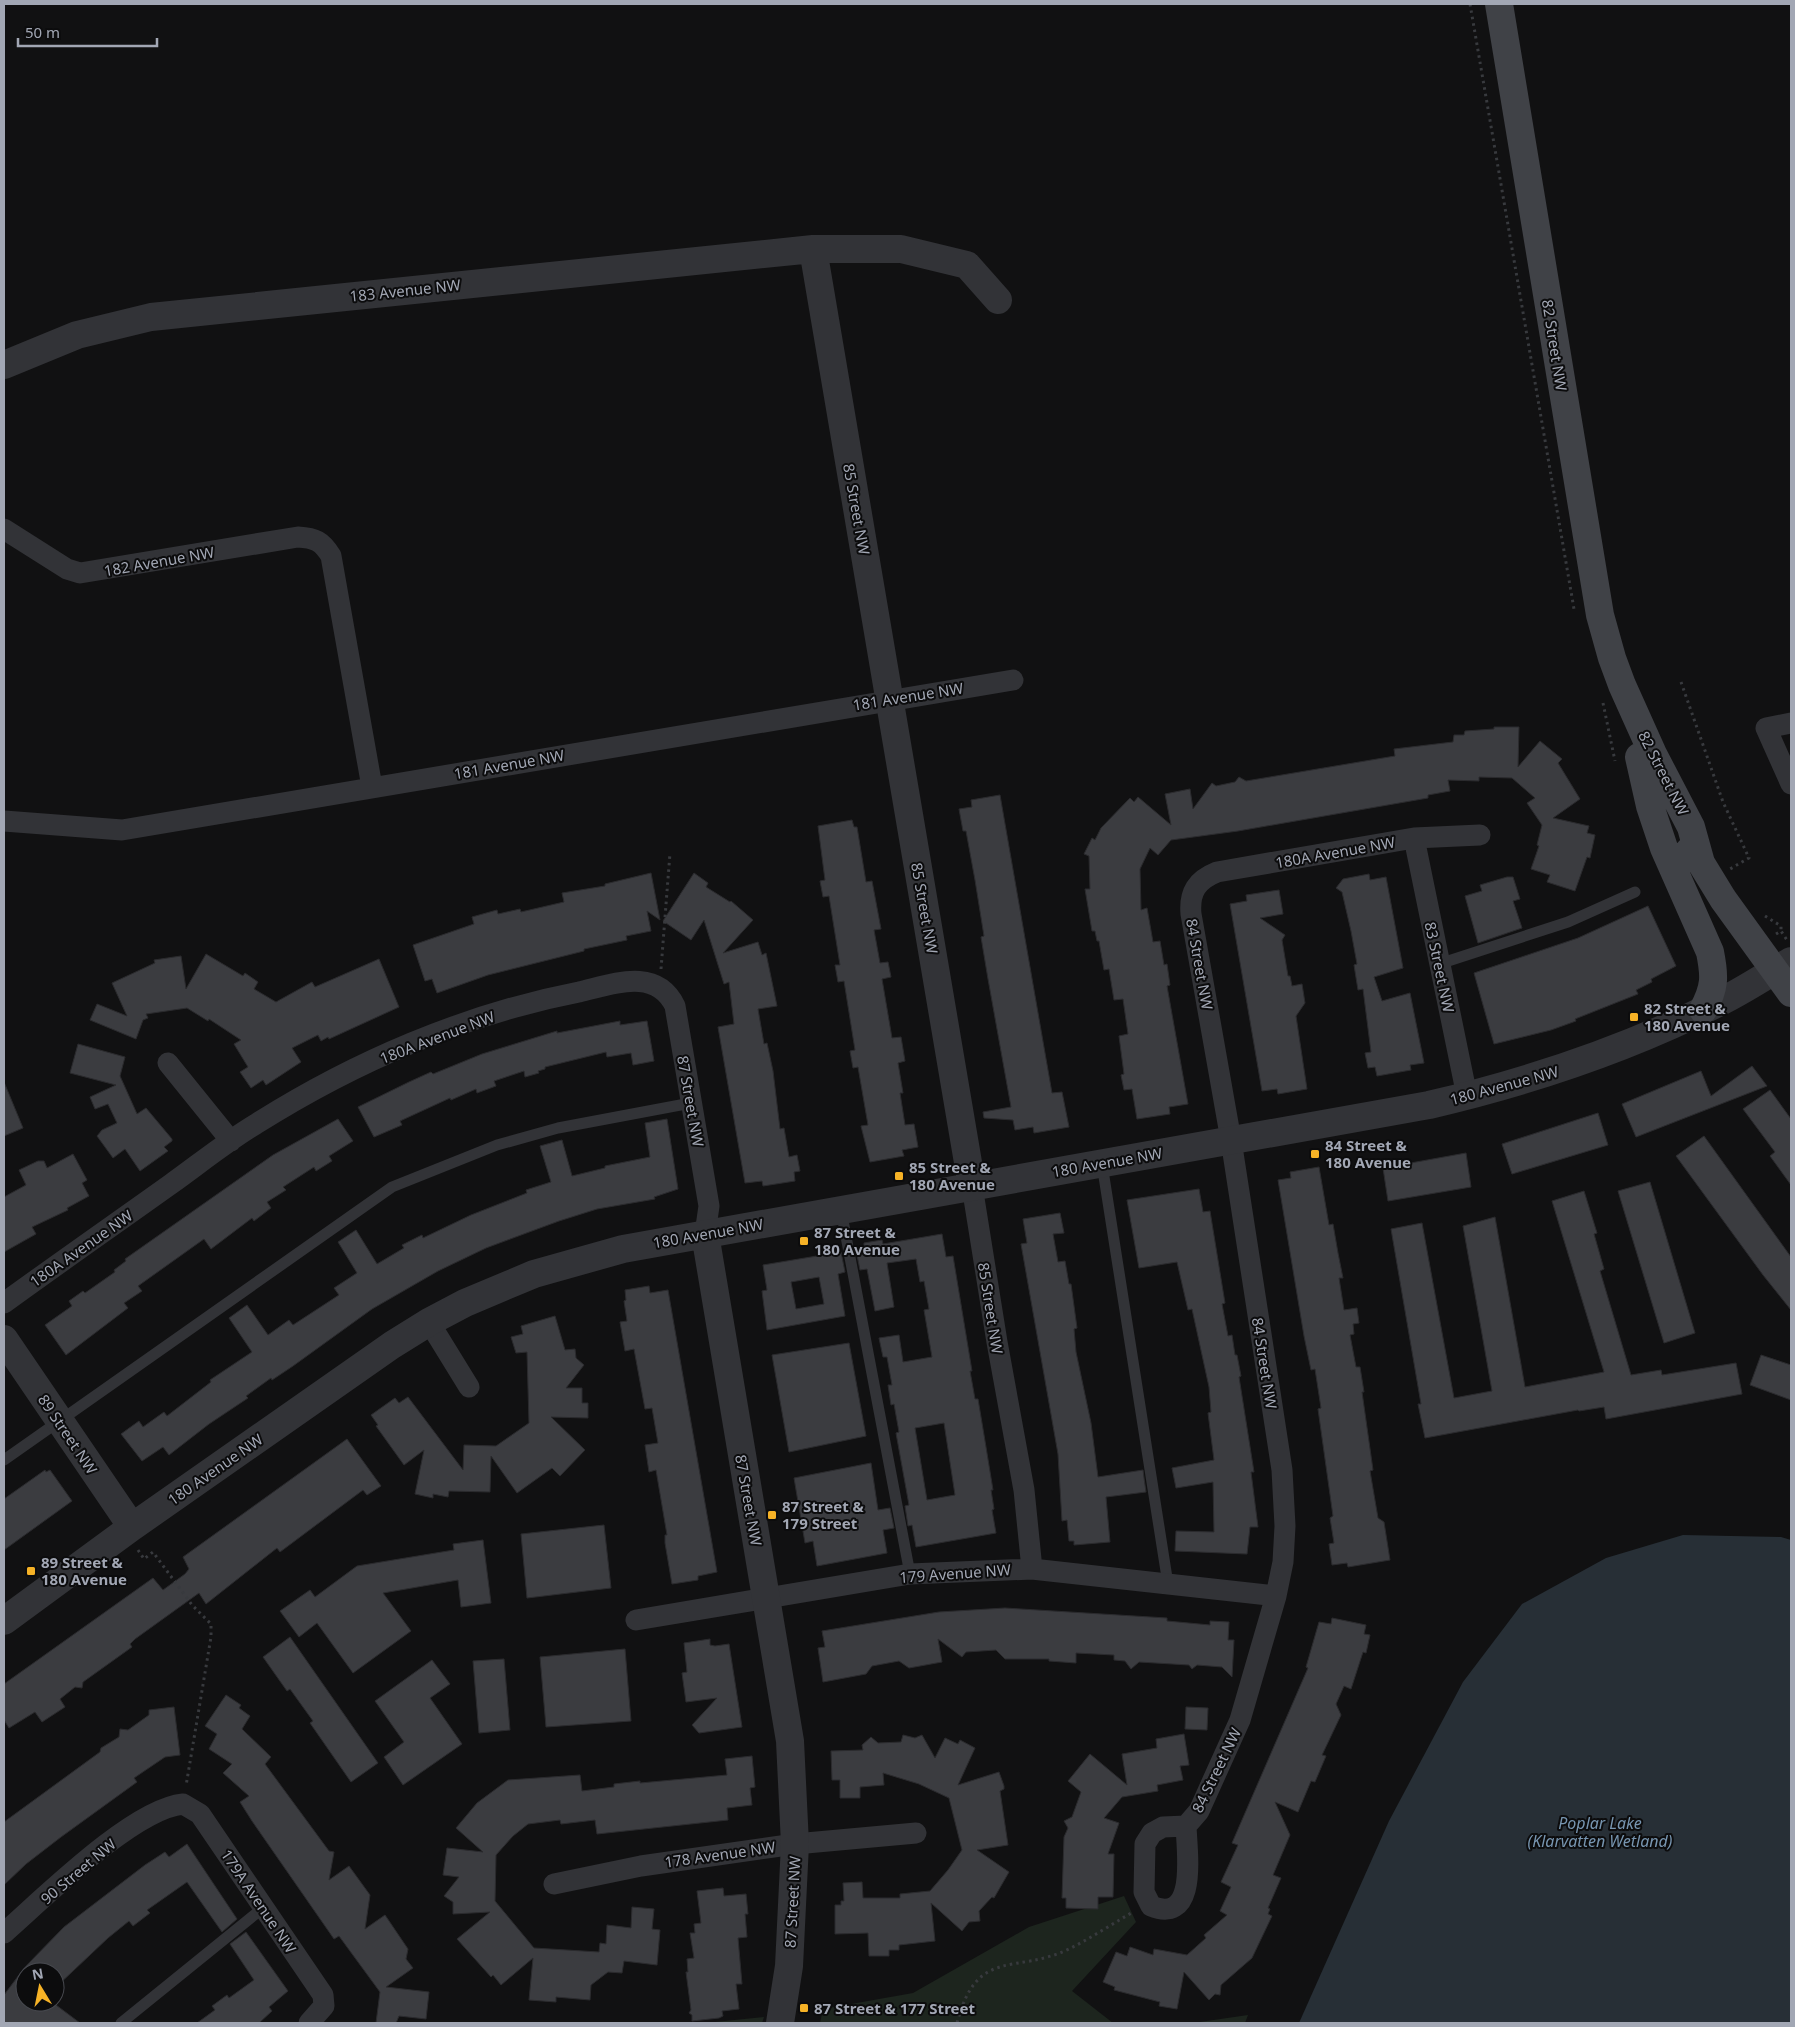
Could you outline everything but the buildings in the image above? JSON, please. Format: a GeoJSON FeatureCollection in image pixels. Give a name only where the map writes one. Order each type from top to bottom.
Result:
{"type":"FeatureCollection","features":[{"type":"Feature","properties":{"kind":"main road","name":"82 Street NW"},"geometry":{"type":"LineString","coordinates":[[1499,4],[1594,579],[1612,658],[1653,754],[1691,827],[1701,863]]}},
{"type":"Feature","properties":{"kind":"main road","name":"82 Street NW"},"geometry":{"type":"LineString","coordinates":[[1622,685],[1639,758],[1655,797],[1675,836],[1701,863],[1723,899],[1783,966],[1791,993]]}},
{"type":"Feature","properties":{"kind":"main road"},"geometry":{"type":"LineString","coordinates":[[1639,758],[1650,806],[1664,848],[1710,952],[1713,968],[1713,992],[1703,1010]]}},
{"type":"Feature","properties":{"kind":"street","name":"183 Avenue NW"},"geometry":{"type":"LineString","coordinates":[[4,365],[77,335],[151,317],[813,249],[901,249],[967,265],[998,300]]}},
{"type":"Feature","properties":{"kind":"street","name":"85 Street NW"},"geometry":{"type":"LineString","coordinates":[[813,249],[972,1186],[996,1342],[1024,1490],[1032,1569]]}},
{"type":"Feature","properties":{"kind":"street","name":"182 Avenue NW"},"geometry":{"type":"LineString","coordinates":[[4,529],[67,569],[80,574],[298,538],[314,538],[324,544],[331,556],[372,787]]}},
{"type":"Feature","properties":{"kind":"street","name":"181 Avenue NW"},"geometry":{"type":"LineString","coordinates":[[4,822],[122,830],[890,699],[1013,680]]}},
{"type":"Feature","properties":{"kind":"street"},"geometry":{"type":"LineString","coordinates":[[1791,723],[1766,728],[1791,784]]}},
{"type":"Feature","properties":{"kind":"street","name":"180A Avenue NW"},"geometry":{"type":"LineString","coordinates":[[1195,887],[1200,880],[1217,872],[1414,838],[1480,835]]}},
{"type":"Feature","properties":{"kind":"street","name":"83 Street NW"},"geometry":{"type":"LineString","coordinates":[[1414,838],[1467,1096]]}},
{"type":"Feature","properties":{"kind":"street","name":"84 Street NW"},"geometry":{"type":"LineString","coordinates":[[1186,1826],[1163,1827],[1152,1833],[1145,1844],[1144,1892],[1151,1906],[1162,1911],[1176,1908],[1185,1897],[1188,1862],[1186,1826],[1199,1811],[1240,1720],[1276,1596],[1283,1562],[1285,1494],[1230,1140],[1191,914],[1191,894],[1195,887]]}},
{"type":"Feature","properties":{"kind":"street","name":"180 Avenue NW"},"geometry":{"type":"LineString","coordinates":[[4,1621],[132,1527],[392,1346],[429,1322],[465,1303],[534,1274],[623,1249],[1102,1164],[1467,1096],[1543,1076],[1601,1055],[1703,1010],[1783,966]]}},
{"type":"Feature","properties":{"kind":"street","name":"180A Avenue NW"},"geometry":{"type":"LineString","coordinates":[[4,1303],[231,1141],[308,1093],[419,1040],[484,1017],[568,994],[633,982],[647,981],[660,986]]}},
{"type":"Feature","properties":{"kind":"street","name":"87 Street NW"},"geometry":{"type":"LineString","coordinates":[[660,986],[669,994],[675,1006],[709,1206],[705,1234],[749,1507],[768,1599],[790,1740],[795,1844],[789,1966],[780,2023]]}},
{"type":"Feature","properties":{"kind":"street"},"geometry":{"type":"LineString","coordinates":[[168,1063],[231,1141]]}},
{"type":"Feature","properties":{"kind":"street"},"geometry":{"type":"LineString","coordinates":[[429,1322],[469,1387]]}},
{"type":"Feature","properties":{"kind":"street","name":"89 Street NW"},"geometry":{"type":"LineString","coordinates":[[4,1339],[58,1421],[132,1527]]}},
{"type":"Feature","properties":{"kind":"street","name":"179 Avenue NW"},"geometry":{"type":"LineString","coordinates":[[636,1620],[910,1574],[1032,1569],[1276,1596]]}},
{"type":"Feature","properties":{"kind":"street","name":"179A Avenue NW"},"geometry":{"type":"LineString","coordinates":[[183,1804],[200,1814],[323,1994],[324,2006],[309,2023]]}},
{"type":"Feature","properties":{"kind":"street","name":"90 Street NW"},"geometry":{"type":"LineString","coordinates":[[4,1933],[101,1848],[162,1809],[183,1804]]}},
{"type":"Feature","properties":{"kind":"street","name":"178 Avenue NW"},"geometry":{"type":"LineString","coordinates":[[554,1884],[641,1866],[795,1844],[916,1832]]}},
{"type":"Feature","properties":{"kind":"lane"},"geometry":{"type":"LineString","coordinates":[[1439,964],[1568,922],[1635,892]]}},
{"type":"Feature","properties":{"kind":"lane"},"geometry":{"type":"LineString","coordinates":[[4,1460],[392,1187],[496,1145],[558,1128],[691,1103]]}},
{"type":"Feature","properties":{"kind":"lane"},"geometry":{"type":"LineString","coordinates":[[1102,1164],[1168,1584]]}},
{"type":"Feature","properties":{"kind":"lane"},"geometry":{"type":"LineString","coordinates":[[841,1210],[910,1574]]}},
{"type":"Feature","properties":{"kind":"lane"},"geometry":{"type":"LineString","coordinates":[[121,2023],[263,1908]]}},
{"type":"Feature","properties":{"kind":"path"},"geometry":{"type":"LineString","coordinates":[[1681,682],[1723,802],[1749,858],[1730,869],[1734,875]]}},
{"type":"Feature","properties":{"kind":"path"},"geometry":{"type":"LineString","coordinates":[[660,986],[670,852]]}},
{"type":"Feature","properties":{"kind":"path"},"geometry":{"type":"LineString","coordinates":[[1761,912],[1781,926],[1781,931]]}},
{"type":"Feature","properties":{"kind":"path"},"geometry":{"type":"LineString","coordinates":[[132,1527],[138,1550],[144,1558],[153,1552],[192,1605],[211,1624],[212,1637],[183,1804]]}},
{"type":"Feature","properties":{"kind":"path"},"geometry":{"type":"LineString","coordinates":[[957,2023],[969,1988],[987,1972],[1069,1949],[1149,1903]]}},
{"type":"Feature","properties":{"kind":"shaded area"},"geometry":{"type":"Polygon","coordinates":[[[1124,1896],[1136,1922],[1072,1991],[1113,2023],[820,2023],[823,2009],[913,1993],[1029,1927],[1124,1896]]]}},
{"type":"Feature","properties":{"kind":"shaded area"},"geometry":{"type":"Polygon","coordinates":[[[1248,2015],[1245,2023],[1193,2023],[1248,2015]]]}},
{"type":"Feature","properties":{"kind":"shaded area"},"geometry":{"type":"Polygon","coordinates":[[[764,2017],[762,2023],[705,2023],[764,2017]]]}},
{"type":"Feature","properties":{"kind":"water","name":"Poplar Lake (Klarvatten Wetland)"},"geometry":{"type":"Polygon","coordinates":[[[1683,1535],[1781,1537],[1791,1540],[1791,2023],[1299,2023],[1389,1821],[1463,1682],[1522,1604],[1606,1558],[1683,1535]]]}},
{"type":"Feature","properties":{"kind":"place","name":"82 Street & 180 Avenue"},"geometry":{"type":"Point","coordinates":[1634,1017]}},
{"type":"Feature","properties":{"kind":"place","name":"84 Street & 180 Avenue"},"geometry":{"type":"Point","coordinates":[1315,1154]}},
{"type":"Feature","properties":{"kind":"place","name":"85 Street & 180 Avenue"},"geometry":{"type":"Point","coordinates":[899,1176]}},
{"type":"Feature","properties":{"kind":"place","name":"87 Street & 180 Avenue"},"geometry":{"type":"Point","coordinates":[804,1241]}},
{"type":"Feature","properties":{"kind":"place","name":"87 Street & 179 Street"},"geometry":{"type":"Point","coordinates":[772,1515]}},
{"type":"Feature","properties":{"kind":"place","name":"89 Street & 180 Avenue"},"geometry":{"type":"Point","coordinates":[31,1571]}},
{"type":"Feature","properties":{"kind":"place","name":"87 Street & 177 Street"},"geometry":{"type":"Point","coordinates":[804,2008]}}]}
